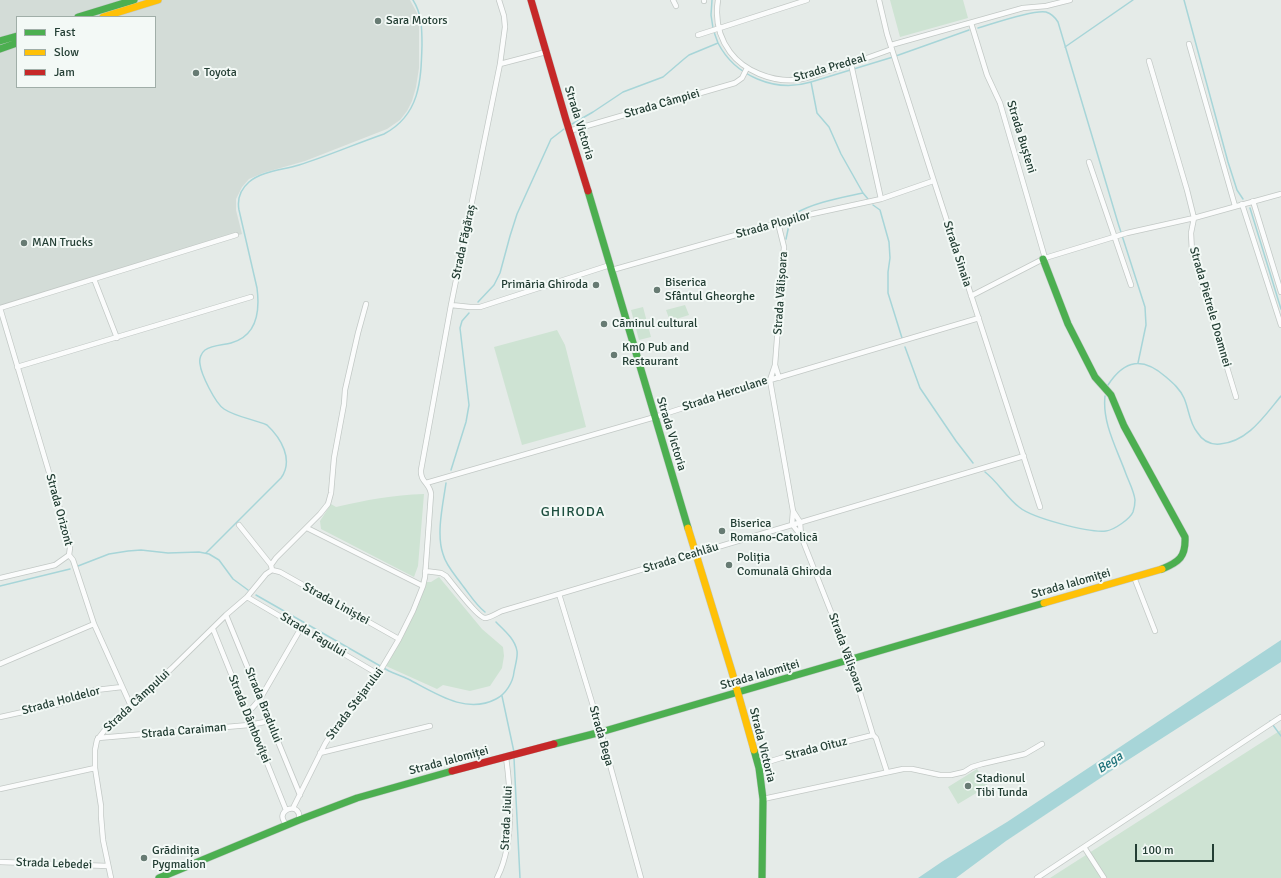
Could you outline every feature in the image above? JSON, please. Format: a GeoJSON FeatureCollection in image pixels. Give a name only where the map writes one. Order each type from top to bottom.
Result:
{"type":"FeatureCollection","features":[{"type":"Feature","properties":{"kind":"street"},"geometry":{"type":"LineString","coordinates":[[81,16],[134,0]]}},
{"type":"Feature","properties":{"kind":"street"},"geometry":{"type":"LineString","coordinates":[[106,16],[158,0]]}},
{"type":"Feature","properties":{"kind":"street","name":"Strada Făgăraș"},"geometry":{"type":"LineString","coordinates":[[426,483],[421,478],[420,470],[451,305],[500,64],[505,27],[504,16],[499,0]]}},
{"type":"Feature","properties":{"kind":"street","name":"Strada Victoria"},"geometry":{"type":"LineString","coordinates":[[531,0],[738,693],[758,765],[761,777],[763,799],[762,878]]}},
{"type":"Feature","properties":{"kind":"street"},"geometry":{"type":"LineString","coordinates":[[674,0],[676,6]]}},
{"type":"Feature","properties":{"kind":"street","name":"Strada Predeal"},"geometry":{"type":"LineString","coordinates":[[718,0],[715,30],[746,71],[791,80],[802,79],[851,65],[971,23],[1023,8],[1046,6],[1070,0]]}},
{"type":"Feature","properties":{"kind":"street"},"geometry":{"type":"LineString","coordinates":[[698,35],[807,0]]}},
{"type":"Feature","properties":{"kind":"street","name":"Strada Sinaia"},"geometry":{"type":"LineString","coordinates":[[879,0],[892,50],[933,181],[1040,507]]}},
{"type":"Feature","properties":{"kind":"street","name":"Strada Bușteni"},"geometry":{"type":"LineString","coordinates":[[971,23],[987,74],[1000,103],[1044,259],[1071,330],[1095,377],[1100,383]]}},
{"type":"Feature","properties":{"kind":"street"},"geometry":{"type":"LineString","coordinates":[[0,41],[16,36]]}},
{"type":"Feature","properties":{"kind":"street"},"geometry":{"type":"LineString","coordinates":[[0,49],[16,43]]}},
{"type":"Feature","properties":{"kind":"street"},"geometry":{"type":"LineString","coordinates":[[1189,44],[1235,206]]}},
{"type":"Feature","properties":{"kind":"street"},"geometry":{"type":"LineString","coordinates":[[500,64],[546,52]]}},
{"type":"Feature","properties":{"kind":"street"},"geometry":{"type":"LineString","coordinates":[[1149,61],[1194,218]]}},
{"type":"Feature","properties":{"kind":"street"},"geometry":{"type":"LineString","coordinates":[[851,65],[881,199]]}},
{"type":"Feature","properties":{"kind":"street","name":"Strada Câmpiei"},"geometry":{"type":"LineString","coordinates":[[569,131],[735,83],[739,81],[746,71]]}},
{"type":"Feature","properties":{"kind":"street"},"geometry":{"type":"LineString","coordinates":[[1089,162],[1116,236],[1131,285]]}},
{"type":"Feature","properties":{"kind":"street","name":"Strada Plopilor"},"geometry":{"type":"LineString","coordinates":[[451,305],[480,307],[611,267],[803,216],[881,199],[933,181]]}},
{"type":"Feature","properties":{"kind":"street"},"geometry":{"type":"LineString","coordinates":[[971,296],[1044,259],[1116,236],[1194,218],[1281,194]]}},
{"type":"Feature","properties":{"kind":"street"},"geometry":{"type":"LineString","coordinates":[[1254,201],[1281,292]]}},
{"type":"Feature","properties":{"kind":"street"},"geometry":{"type":"LineString","coordinates":[[1242,204],[1281,326]]}},
{"type":"Feature","properties":{"kind":"street","name":"Strada Pietrele Doamnei"},"geometry":{"type":"LineString","coordinates":[[1194,218],[1191,233],[1192,252],[1236,396]]}},
{"type":"Feature","properties":{"kind":"street","name":"Strada Vălișoara"},"geometry":{"type":"LineString","coordinates":[[778,223],[784,247],[775,365],[771,380],[793,511],[793,524],[801,536],[850,660],[873,735],[876,738],[887,772]]}},
{"type":"Feature","properties":{"kind":"street"},"geometry":{"type":"LineString","coordinates":[[0,308],[236,235]]}},
{"type":"Feature","properties":{"kind":"street"},"geometry":{"type":"LineString","coordinates":[[94,279],[117,338]]}},
{"type":"Feature","properties":{"kind":"street"},"geometry":{"type":"LineString","coordinates":[[17,367],[251,297]]}},
{"type":"Feature","properties":{"kind":"street","name":"Strada Câmpului"},"geometry":{"type":"LineString","coordinates":[[111,878],[103,840],[101,806],[95,768],[95,743],[98,738],[131,706],[226,615],[247,597],[272,568],[276,558],[308,528],[328,504],[345,390],[366,304]]}},
{"type":"Feature","properties":{"kind":"street","name":"Strada Orizont"},"geometry":{"type":"LineString","coordinates":[[0,308],[68,536],[70,548],[69,555],[73,560],[94,624],[131,706]]}},
{"type":"Feature","properties":{"kind":"street","name":"Strada Herculane"},"geometry":{"type":"LineString","coordinates":[[426,483],[655,417],[771,380],[979,318]]}},
{"type":"Feature","properties":{"kind":"street","name":"Strada Vălișoara"},"geometry":{"type":"LineString","coordinates":[[775,365],[778,378]]}},
{"type":"Feature","properties":{"kind":"street","name":"Strada Ialomiței"},"geometry":{"type":"LineString","coordinates":[[159,878],[288,824],[358,798],[738,693],[1168,567],[1181,557],[1186,542],[1185,537],[1124,426],[1111,395],[1100,383]]}},
{"type":"Feature","properties":{"kind":"street","name":"Strada Ceahlău"},"geometry":{"type":"LineString","coordinates":[[426,571],[441,573],[446,576],[476,613],[482,618],[485,618],[502,611],[1024,456]]}},
{"type":"Feature","properties":{"kind":"street","name":"Strada Stejarului"},"geometry":{"type":"LineString","coordinates":[[293,808],[320,753],[333,731],[367,690],[384,665],[413,611],[423,586],[426,571],[430,494],[429,486],[426,483]]}},
{"type":"Feature","properties":{"kind":"street","name":"Strada Vălișoara"},"geometry":{"type":"LineString","coordinates":[[793,511],[799,522],[801,536]]}},
{"type":"Feature","properties":{"kind":"street"},"geometry":{"type":"LineString","coordinates":[[239,525],[272,568]]}},
{"type":"Feature","properties":{"kind":"street"},"geometry":{"type":"LineString","coordinates":[[308,528],[423,586]]}},
{"type":"Feature","properties":{"kind":"street"},"geometry":{"type":"LineString","coordinates":[[0,578],[55,565],[69,555]]}},
{"type":"Feature","properties":{"kind":"street","name":"Strada Liniștei"},"geometry":{"type":"LineString","coordinates":[[272,568],[399,639]]}},
{"type":"Feature","properties":{"kind":"street"},"geometry":{"type":"LineString","coordinates":[[1134,577],[1155,631]]}},
{"type":"Feature","properties":{"kind":"street","name":"Strada Bega"},"geometry":{"type":"LineString","coordinates":[[559,594],[601,732],[641,878]]}},
{"type":"Feature","properties":{"kind":"street","name":"Strada Fagului"},"geometry":{"type":"LineString","coordinates":[[247,597],[379,672]]}},
{"type":"Feature","properties":{"kind":"street","name":"Strada Bradului"},"geometry":{"type":"LineString","coordinates":[[226,615],[300,795]]}},
{"type":"Feature","properties":{"kind":"street"},"geometry":{"type":"LineString","coordinates":[[0,664],[94,624]]}},
{"type":"Feature","properties":{"kind":"street","name":"Strada Dâmboviței"},"geometry":{"type":"LineString","coordinates":[[213,628],[286,810]]}},
{"type":"Feature","properties":{"kind":"street"},"geometry":{"type":"LineString","coordinates":[[247,714],[260,699],[301,628]]}},
{"type":"Feature","properties":{"kind":"street","name":"Strada Holdelor"},"geometry":{"type":"LineString","coordinates":[[0,717],[59,704],[96,690],[122,687]]}},
{"type":"Feature","properties":{"kind":"street"},"geometry":{"type":"LineString","coordinates":[[1038,878],[1281,717]]}},
{"type":"Feature","properties":{"kind":"street","name":"Strada Caraiman"},"geometry":{"type":"LineString","coordinates":[[98,738],[252,725],[270,721]]}},
{"type":"Feature","properties":{"kind":"street"},"geometry":{"type":"LineString","coordinates":[[320,753],[430,726]]}},
{"type":"Feature","properties":{"kind":"street","name":"Strada Oituz"},"geometry":{"type":"LineString","coordinates":[[758,765],[873,735]]}},
{"type":"Feature","properties":{"kind":"street"},"geometry":{"type":"LineString","coordinates":[[763,799],[903,769],[912,769],[940,775],[957,774],[982,764],[1025,754],[1042,744]]}},
{"type":"Feature","properties":{"kind":"street","name":"Strada Jiului"},"geometry":{"type":"LineString","coordinates":[[497,878],[506,851],[510,805],[511,756]]}},
{"type":"Feature","properties":{"kind":"street"},"geometry":{"type":"LineString","coordinates":[[0,789],[95,768]]}},
{"type":"Feature","properties":{"kind":"street"},"geometry":{"type":"LineString","coordinates":[[288,824],[284,822],[282,818],[283,813],[286,810],[293,808],[297,811],[299,820]]}},
{"type":"Feature","properties":{"kind":"street"},"geometry":{"type":"LineString","coordinates":[[1084,847],[1104,878]]}},
{"type":"Feature","properties":{"kind":"street","name":"Strada Lebedei"},"geometry":{"type":"LineString","coordinates":[[0,862],[108,866]]}},
{"type":"Feature","properties":{"kind":"shaded area"},"geometry":{"type":"Polygon","coordinates":[[[0,0],[410,0],[417,13],[419,24],[419,68],[416,87],[407,111],[400,120],[387,129],[305,161],[263,173],[249,179],[242,187],[236,199],[236,210],[242,234],[0,307],[0,0]]]}},
{"type":"Feature","properties":{"kind":"green space"},"geometry":{"type":"Polygon","coordinates":[[[890,0],[963,0],[968,18],[900,37],[890,0]]]}},
{"type":"Feature","properties":{"kind":"green space"},"geometry":{"type":"Polygon","coordinates":[[[685,305],[689,315],[670,321],[666,310],[685,305]]]}},
{"type":"Feature","properties":{"kind":"green space"},"geometry":{"type":"Polygon","coordinates":[[[643,307],[651,337],[639,340],[631,310],[643,307]]]}},
{"type":"Feature","properties":{"kind":"green space"},"geometry":{"type":"Polygon","coordinates":[[[557,330],[565,345],[586,427],[522,445],[494,347],[557,330]]]}},
{"type":"Feature","properties":{"kind":"green space"},"geometry":{"type":"Polygon","coordinates":[[[424,494],[418,566],[414,577],[321,529],[320,521],[331,504],[336,507],[380,498],[424,494]]]}},
{"type":"Feature","properties":{"kind":"green space"},"geometry":{"type":"Polygon","coordinates":[[[439,577],[482,629],[503,647],[504,656],[502,668],[490,686],[470,691],[443,685],[437,689],[386,666],[398,646],[418,604],[426,582],[431,582],[439,577]]]}},
{"type":"Feature","properties":{"kind":"green space"},"geometry":{"type":"Polygon","coordinates":[[[1281,730],[1281,878],[1050,878],[1281,730]]]}},
{"type":"Feature","properties":{"kind":"green space","name":"Stadionul Tibi Tunda"},"geometry":{"type":"Polygon","coordinates":[[[977,769],[988,786],[958,804],[948,787],[977,769]]]}},
{"type":"Feature","properties":{"kind":"water","name":"Bega"},"geometry":{"type":"Polygon","coordinates":[[[1281,640],[1281,662],[1114,769],[1006,841],[956,878],[918,878],[1007,822],[1281,640]]]}},
{"type":"Feature","properties":{"kind":"waterway"},"geometry":{"type":"LineString","coordinates":[[206,553],[281,478],[285,471],[286,464],[286,457],[281,443],[267,425],[234,414],[220,406],[209,388],[200,364],[202,353],[208,348],[240,340],[246,335],[255,322],[257,314],[257,288],[239,210],[240,194],[249,182],[260,175],[293,167],[384,134],[396,126],[405,117],[412,107],[416,96],[421,71],[422,27],[420,16],[413,0]]}},
{"type":"Feature","properties":{"kind":"waterway"},"geometry":{"type":"LineString","coordinates":[[712,0],[711,15],[713,28]]}},
{"type":"Feature","properties":{"kind":"waterway"},"geometry":{"type":"LineString","coordinates":[[1065,47],[1133,0]]}},
{"type":"Feature","properties":{"kind":"waterway"},"geometry":{"type":"LineString","coordinates":[[1184,0],[1228,162],[1237,190],[1243,199]]}},
{"type":"Feature","properties":{"kind":"waterway"},"geometry":{"type":"LineString","coordinates":[[978,28],[1003,20],[1040,12],[1050,14],[1058,22],[1118,223],[1145,307],[1146,325],[1138,363]]}},
{"type":"Feature","properties":{"kind":"waterway"},"geometry":{"type":"LineString","coordinates":[[811,82],[893,57],[969,30]]}},
{"type":"Feature","properties":{"kind":"waterway"},"geometry":{"type":"LineString","coordinates":[[714,32],[718,43]]}},
{"type":"Feature","properties":{"kind":"waterway"},"geometry":{"type":"LineString","coordinates":[[572,124],[623,92],[663,77],[689,55],[718,43],[725,55],[735,65],[745,73],[757,79],[784,85],[797,85],[811,82],[817,113],[829,127],[841,154],[863,193],[868,199]]}},
{"type":"Feature","properties":{"kind":"waterway"},"geometry":{"type":"LineString","coordinates":[[478,302],[494,285],[500,273],[517,214],[551,139],[564,129]]}},
{"type":"Feature","properties":{"kind":"waterway"},"geometry":{"type":"LineString","coordinates":[[794,214],[819,203],[863,193]]}},
{"type":"Feature","properties":{"kind":"waterway"},"geometry":{"type":"LineString","coordinates":[[873,205],[880,210],[889,242],[890,258],[888,293],[902,338]]}},
{"type":"Feature","properties":{"kind":"waterway"},"geometry":{"type":"LineString","coordinates":[[1250,208],[1281,309]]}},
{"type":"Feature","properties":{"kind":"waterway"},"geometry":{"type":"LineString","coordinates":[[786,239],[789,225]]}},
{"type":"Feature","properties":{"kind":"waterway"},"geometry":{"type":"LineString","coordinates":[[451,470],[466,422],[469,405],[460,328],[462,321],[469,313]]}},
{"type":"Feature","properties":{"kind":"waterway"},"geometry":{"type":"LineString","coordinates":[[905,347],[920,388],[973,463]]}},
{"type":"Feature","properties":{"kind":"waterway"},"geometry":{"type":"LineString","coordinates":[[1108,385],[1114,376],[1128,366],[1135,364],[1150,366],[1174,384],[1186,402],[1194,428],[1204,440],[1213,444],[1230,442],[1247,433],[1262,419],[1281,396]]}},
{"type":"Feature","properties":{"kind":"waterway"},"geometry":{"type":"LineString","coordinates":[[985,472],[1014,503],[1036,516],[1061,524],[1098,531],[1109,530],[1125,521],[1133,511],[1135,500],[1133,490],[1108,426],[1105,396]]}},
{"type":"Feature","properties":{"kind":"waterway"},"geometry":{"type":"LineString","coordinates":[[446,483],[440,528],[443,554],[446,563],[476,603],[485,612]]}},
{"type":"Feature","properties":{"kind":"waterway"},"geometry":{"type":"LineString","coordinates":[[794,517],[798,529]]}},
{"type":"Feature","properties":{"kind":"waterway"},"geometry":{"type":"LineString","coordinates":[[78,566],[109,554],[128,551],[141,550],[168,553],[199,552],[209,554],[219,560],[233,579],[248,590]]}},
{"type":"Feature","properties":{"kind":"waterway"},"geometry":{"type":"LineString","coordinates":[[0,586],[70,569]]}},
{"type":"Feature","properties":{"kind":"waterway"},"geometry":{"type":"LineString","coordinates":[[256,595],[389,671],[440,696],[473,705],[485,703],[500,697],[506,691],[512,680],[517,656],[516,647],[509,635],[496,622]]}},
{"type":"Feature","properties":{"kind":"waterway"},"geometry":{"type":"LineString","coordinates":[[502,696],[514,752]]}},
{"type":"Feature","properties":{"kind":"waterway"},"geometry":{"type":"LineString","coordinates":[[1270,721],[1281,736]]}},
{"type":"Feature","properties":{"kind":"waterway"},"geometry":{"type":"LineString","coordinates":[[514,758],[520,878]]}},
{"type":"Feature","properties":{"kind":"traffic: fast"},"geometry":{"type":"LineString","coordinates":[[81,16],[134,0]]}},
{"type":"Feature","properties":{"kind":"traffic: fast"},"geometry":{"type":"LineString","coordinates":[[0,41],[16,36]]}},
{"type":"Feature","properties":{"kind":"traffic: fast"},"geometry":{"type":"LineString","coordinates":[[0,49],[16,43]]}},
{"type":"Feature","properties":{"kind":"traffic: fast"},"geometry":{"type":"LineString","coordinates":[[588,191],[688,528]]}},
{"type":"Feature","properties":{"kind":"traffic: fast"},"geometry":{"type":"LineString","coordinates":[[1043,259],[1068,324],[1095,377],[1111,395],[1124,426],[1185,537],[1183,554],[1173,564],[1162,569]]}},
{"type":"Feature","properties":{"kind":"traffic: fast"},"geometry":{"type":"LineString","coordinates":[[554,744],[601,732],[1044,603]]}},
{"type":"Feature","properties":{"kind":"traffic: fast"},"geometry":{"type":"LineString","coordinates":[[754,750],[759,768],[763,799],[762,878]]}},
{"type":"Feature","properties":{"kind":"traffic: fast"},"geometry":{"type":"LineString","coordinates":[[159,878],[299,820],[357,798],[452,771]]}},
{"type":"Feature","properties":{"kind":"traffic: slow"},"geometry":{"type":"LineString","coordinates":[[106,16],[158,0]]}},
{"type":"Feature","properties":{"kind":"traffic: slow"},"geometry":{"type":"LineString","coordinates":[[688,528],[754,750]]}},
{"type":"Feature","properties":{"kind":"traffic: slow"},"geometry":{"type":"LineString","coordinates":[[1044,603],[1162,569]]}},
{"type":"Feature","properties":{"kind":"traffic: jam"},"geometry":{"type":"LineString","coordinates":[[531,0],[588,191]]}},
{"type":"Feature","properties":{"kind":"traffic: jam"},"geometry":{"type":"LineString","coordinates":[[452,771],[554,744]]}},
{"type":"Feature","properties":{"kind":"place","name":"Sara Motors"},"geometry":{"type":"Point","coordinates":[378,21]}},
{"type":"Feature","properties":{"kind":"place","name":"Toyota"},"geometry":{"type":"Point","coordinates":[196,73]}},
{"type":"Feature","properties":{"kind":"place","name":"MAN Trucks"},"geometry":{"type":"Point","coordinates":[24,243]}},
{"type":"Feature","properties":{"kind":"place","name":"Primăria Ghiroda"},"geometry":{"type":"Point","coordinates":[596,285]}},
{"type":"Feature","properties":{"kind":"place","name":"Biserica Sfântul Gheorghe"},"geometry":{"type":"Point","coordinates":[657,290]}},
{"type":"Feature","properties":{"kind":"place","name":"Căminul cultural"},"geometry":{"type":"Point","coordinates":[604,324]}},
{"type":"Feature","properties":{"kind":"place","name":"Km0 Pub and Restaurant"},"geometry":{"type":"Point","coordinates":[614,355]}},
{"type":"Feature","properties":{"kind":"place","name":"Biserica Romano-Catolică"},"geometry":{"type":"Point","coordinates":[722,531]}},
{"type":"Feature","properties":{"kind":"place","name":"Poliția Comunală Ghiroda"},"geometry":{"type":"Point","coordinates":[729,565]}},
{"type":"Feature","properties":{"kind":"place","name":"Stadionul Tibi Tunda"},"geometry":{"type":"Point","coordinates":[968,786]}},
{"type":"Feature","properties":{"kind":"place","name":"Grădinița Pygmalion"},"geometry":{"type":"Point","coordinates":[144,858]}},
{"type":"Feature","properties":{"kind":"district","name":"GHIRODA"},"geometry":{"type":"Point","coordinates":[573,512]}}]}
